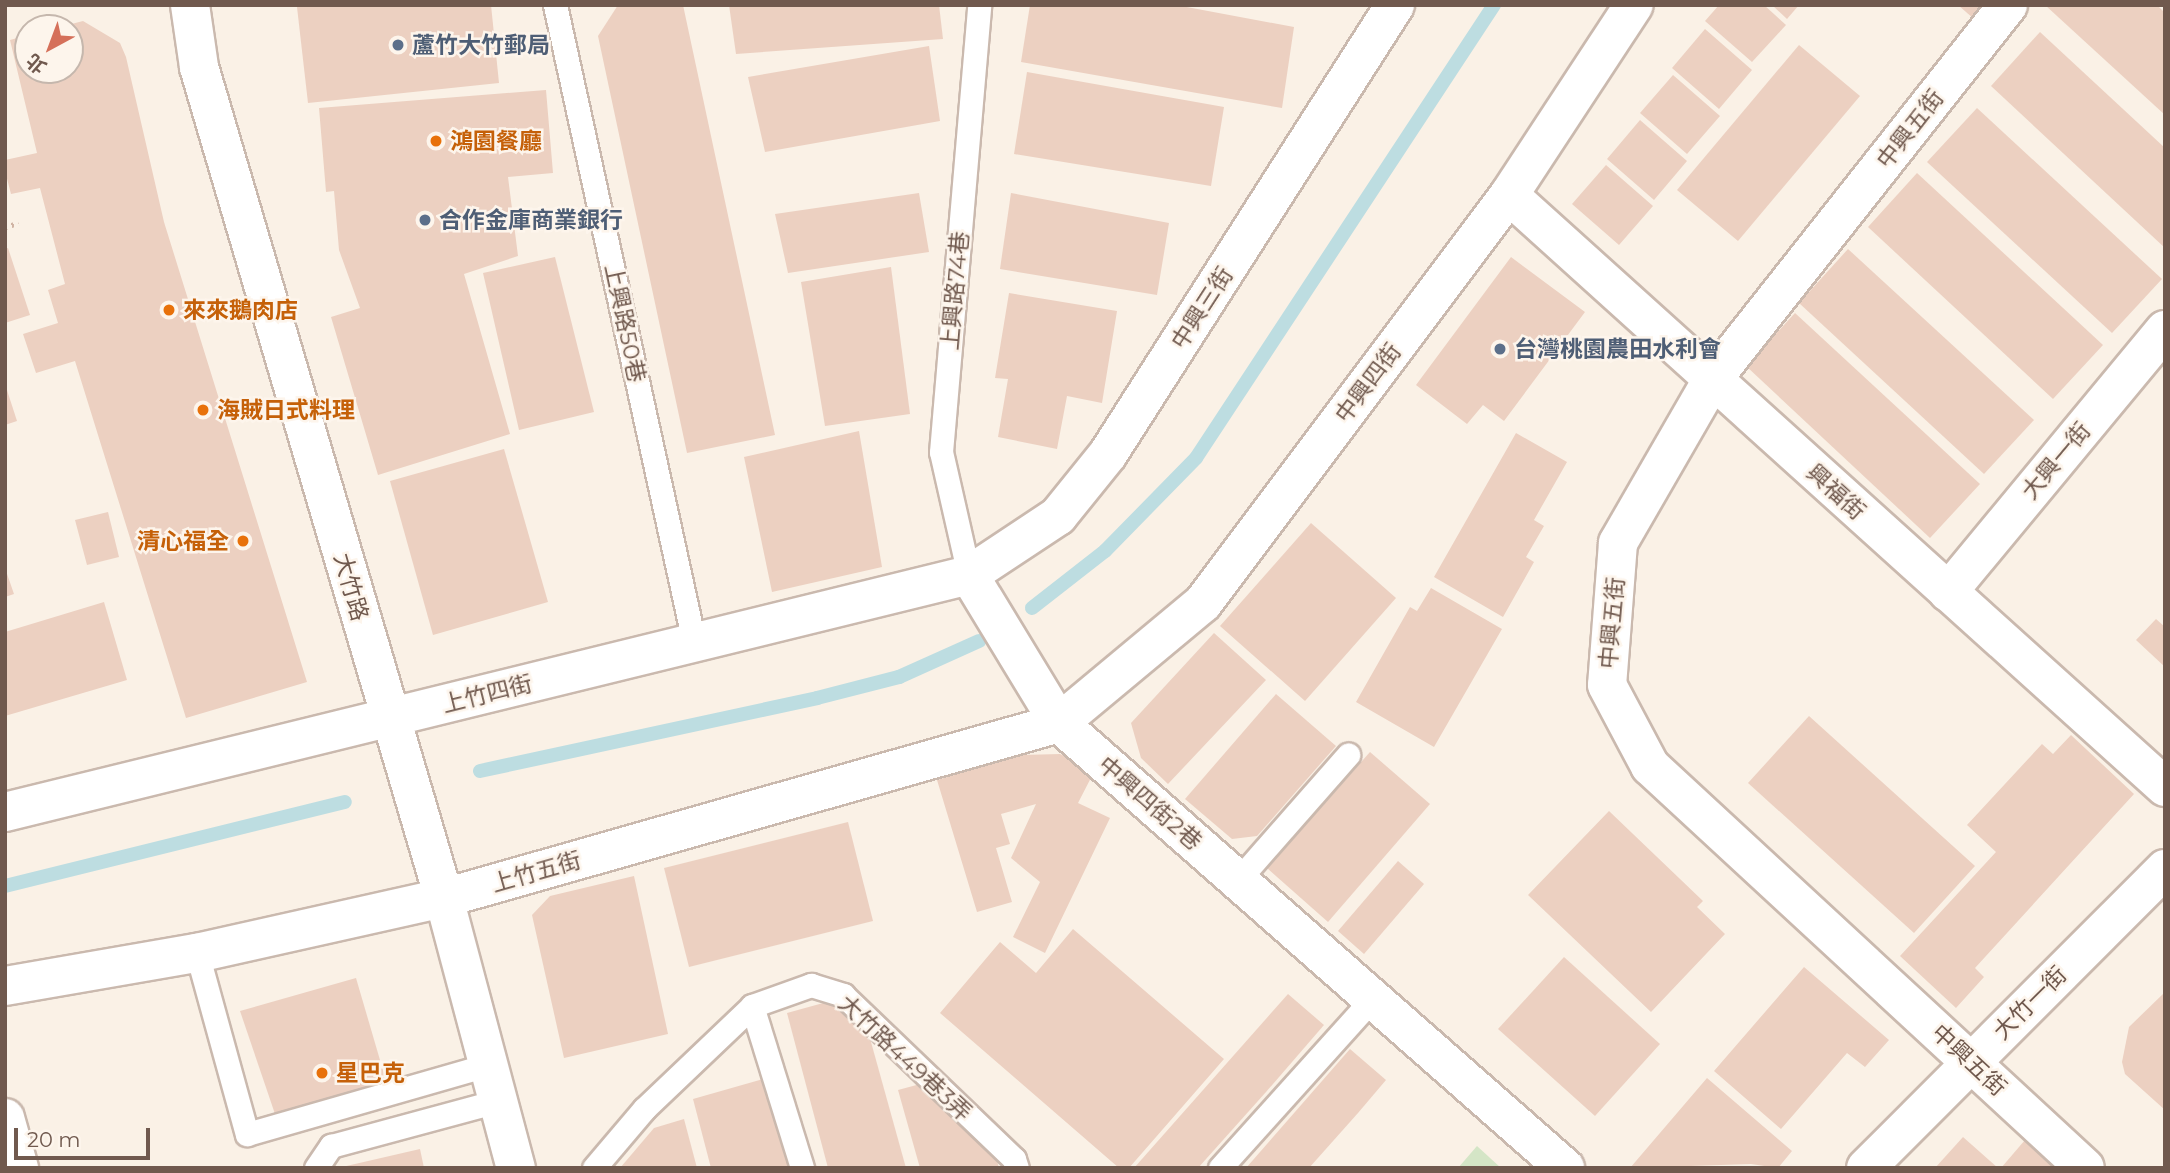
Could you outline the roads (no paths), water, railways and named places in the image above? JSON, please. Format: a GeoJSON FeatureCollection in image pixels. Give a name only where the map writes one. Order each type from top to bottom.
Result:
{"type":"FeatureCollection","features":[{"type":"Feature","properties":{"kind":"street","name":"大竹路"},"geometry":{"type":"LineString","coordinates":[[190,5],[199,67],[389,719],[444,898],[516,1168]]}},
{"type":"Feature","properties":{"kind":"street","name":"中興三街"},"geometry":{"type":"LineString","coordinates":[[969,575],[1058,516],[1108,454],[1395,5]]}},
{"type":"Feature","properties":{"kind":"street","name":"中興四街"},"geometry":{"type":"LineString","coordinates":[[1059,723],[1203,603],[1509,195],[1634,5]]}},
{"type":"Feature","properties":{"kind":"street","name":"中興五街"},"geometry":{"type":"LineString","coordinates":[[2008,5],[1712,380],[1618,543],[1607,685],[1650,766],[2085,1168]]}},
{"type":"Feature","properties":{"kind":"street","name":"興福街"},"geometry":{"type":"LineString","coordinates":[[1509,195],[2165,787]]}},
{"type":"Feature","properties":{"kind":"street","name":"大興一街"},"geometry":{"type":"LineString","coordinates":[[1948,592],[2165,330]]}},
{"type":"Feature","properties":{"kind":"street","name":"上竹四街"},"geometry":{"type":"LineString","coordinates":[[5,813],[969,575]]}},
{"type":"Feature","properties":{"kind":"street","name":"中興四街2巷"},"geometry":{"type":"LineString","coordinates":[[969,575],[1059,723],[1565,1168]]}},
{"type":"Feature","properties":{"kind":"street","name":"上竹五街"},"geometry":{"type":"LineString","coordinates":[[5,986],[197,953],[444,898],[1059,723]]}},
{"type":"Feature","properties":{"kind":"street","name":"大竹一街"},"geometry":{"type":"LineString","coordinates":[[1866,1168],[2165,869]]}},
{"type":"Feature","properties":{"kind":"street"},"geometry":{"type":"LineString","coordinates":[[5,1118],[19,1168]]}},
{"type":"Feature","properties":{"kind":"lane","name":"上興路50巷"},"geometry":{"type":"LineString","coordinates":[[555,5],[694,642]]}},
{"type":"Feature","properties":{"kind":"lane","name":"上興路74巷"},"geometry":{"type":"LineString","coordinates":[[969,575],[941,452],[979,5]]}},
{"type":"Feature","properties":{"kind":"lane"},"geometry":{"type":"LineString","coordinates":[[1238,880],[1348,755]]}},
{"type":"Feature","properties":{"kind":"lane"},"geometry":{"type":"LineString","coordinates":[[197,953],[247,1134],[488,1065]]}},
{"type":"Feature","properties":{"kind":"lane","name":"大竹路449巷3弄"},"geometry":{"type":"LineString","coordinates":[[594,1168],[644,1109],[752,1006],[811,985],[842,995],[1014,1159],[1017,1168]]}},
{"type":"Feature","properties":{"kind":"lane"},"geometry":{"type":"LineString","coordinates":[[1220,1168],[1372,999]]}},
{"type":"Feature","properties":{"kind":"lane"},"geometry":{"type":"LineString","coordinates":[[752,1006],[802,1168]]}},
{"type":"Feature","properties":{"kind":"lane"},"geometry":{"type":"LineString","coordinates":[[316,1168],[331,1146],[498,1101]]}},
{"type":"Feature","properties":{"kind":"waterway"},"geometry":{"type":"LineString","coordinates":[[1032,608],[1105,551],[1196,458],[1494,5]]}},
{"type":"Feature","properties":{"kind":"waterway"},"geometry":{"type":"LineString","coordinates":[[480,771],[817,698],[899,677],[979,641]]}},
{"type":"Feature","properties":{"kind":"waterway"},"geometry":{"type":"LineString","coordinates":[[5,886],[345,802]]}},
{"type":"Feature","properties":{"kind":"place","name":"蘆竹大竹郵局"},"geometry":{"type":"Point","coordinates":[398,45]}},
{"type":"Feature","properties":{"kind":"place","name":"鴻園餐廳"},"geometry":{"type":"Point","coordinates":[436,141]}},
{"type":"Feature","properties":{"kind":"place","name":"合作金庫商業銀行"},"geometry":{"type":"Point","coordinates":[425,220]}},
{"type":"Feature","properties":{"kind":"place","name":"來來鵝肉店"},"geometry":{"type":"Point","coordinates":[169,310]}},
{"type":"Feature","properties":{"kind":"place","name":"台灣桃園農田水利會"},"geometry":{"type":"Point","coordinates":[1500,349]}},
{"type":"Feature","properties":{"kind":"place","name":"海賊日式料理"},"geometry":{"type":"Point","coordinates":[203,410]}},
{"type":"Feature","properties":{"kind":"place","name":"清心福全"},"geometry":{"type":"Point","coordinates":[243,541]}},
{"type":"Feature","properties":{"kind":"place","name":"星巴克"},"geometry":{"type":"Point","coordinates":[322,1073]}}]}
